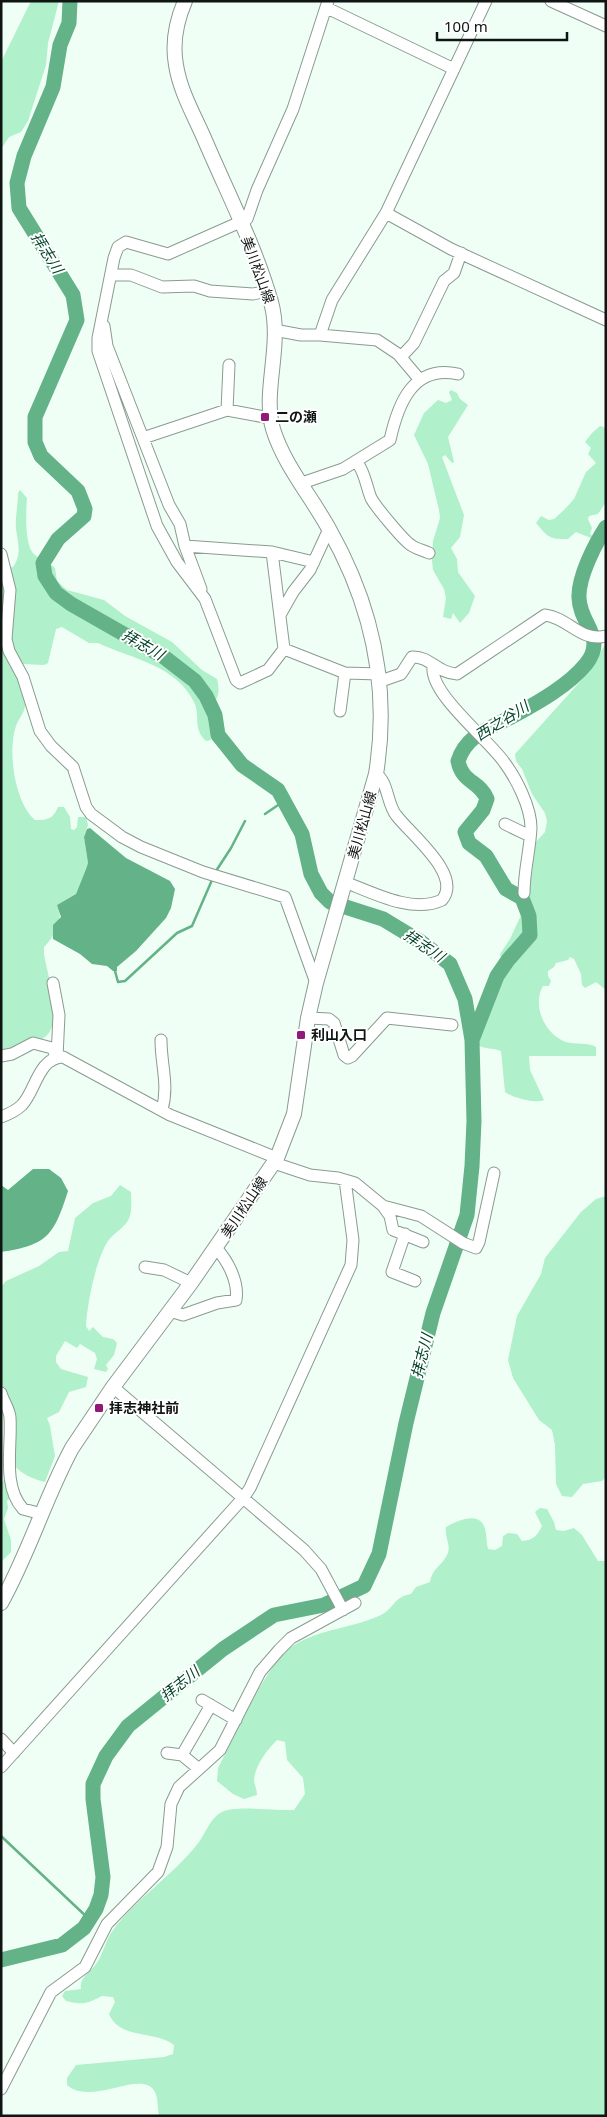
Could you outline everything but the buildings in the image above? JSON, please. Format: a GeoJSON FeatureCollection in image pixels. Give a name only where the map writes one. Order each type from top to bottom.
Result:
{"type":"FeatureCollection","features":[{"type":"Feature","properties":{"kind":"main road","name":"美川松山線"},"geometry":{"type":"LineString","coordinates":[[1,1603],[18,1573],[72,1448],[114,1387],[216,1248],[275,1161],[294,1114],[308,1018],[316,983],[376,774],[382,720],[380,678],[356,585],[329,529],[279,444],[270,418],[274,330],[267,291],[178,74],[175,36],[184,1]]}},
{"type":"Feature","properties":{"kind":"street"},"geometry":{"type":"LineString","coordinates":[[320,334],[332,300],[386,213],[486,1]]}},
{"type":"Feature","properties":{"kind":"street"},"geometry":{"type":"LineString","coordinates":[[551,1],[606,26]]}},
{"type":"Feature","properties":{"kind":"street"},"geometry":{"type":"LineString","coordinates":[[201,593],[164,543],[116,409],[98,351],[98,338],[110,276],[118,247],[126,242],[168,254],[240,222],[249,215],[257,190],[293,109],[328,5],[454,69]]}},
{"type":"Feature","properties":{"kind":"street"},"geometry":{"type":"LineString","coordinates":[[386,213],[461,253],[606,320]]}},
{"type":"Feature","properties":{"kind":"street"},"geometry":{"type":"LineString","coordinates":[[401,357],[414,343],[444,281],[454,273],[461,253]]}},
{"type":"Feature","properties":{"kind":"street"},"geometry":{"type":"LineString","coordinates":[[110,276],[131,275],[162,287],[194,286],[210,291],[253,294],[267,291]]}},
{"type":"Feature","properties":{"kind":"street"},"geometry":{"type":"LineString","coordinates":[[104,312],[107,346],[169,505],[180,524],[185,546],[201,593],[236,680],[240,683],[268,670],[284,649],[272,552]]}},
{"type":"Feature","properties":{"kind":"street"},"geometry":{"type":"LineString","coordinates":[[274,330],[301,335],[320,334],[370,338],[384,344],[401,357],[420,380]]}},
{"type":"Feature","properties":{"kind":"street"},"geometry":{"type":"LineString","coordinates":[[227,410],[229,365]]}},
{"type":"Feature","properties":{"kind":"street"},"geometry":{"type":"LineString","coordinates":[[302,483],[343,469],[390,440],[397,411],[410,390],[420,380],[434,373],[458,374]]}},
{"type":"Feature","properties":{"kind":"street"},"geometry":{"type":"LineString","coordinates":[[143,438],[227,410],[270,418]]}},
{"type":"Feature","properties":{"kind":"street"},"geometry":{"type":"LineString","coordinates":[[357,462],[363,470],[372,499],[379,509],[405,541],[429,553]]}},
{"type":"Feature","properties":{"kind":"street"},"geometry":{"type":"LineString","coordinates":[[280,615],[314,562],[329,529]]}},
{"type":"Feature","properties":{"kind":"street"},"geometry":{"type":"LineString","coordinates":[[185,546],[272,552],[314,562]]}},
{"type":"Feature","properties":{"kind":"street"},"geometry":{"type":"LineString","coordinates":[[1,554],[10,590],[6,639],[10,651],[23,677],[40,731],[51,746],[73,767],[86,807],[91,814],[122,837],[141,847],[203,872],[284,897],[316,983]]}},
{"type":"Feature","properties":{"kind":"street"},"geometry":{"type":"LineString","coordinates":[[284,649],[345,673],[380,678],[401,674],[412,657],[424,657],[433,666],[450,674],[463,671],[501,643],[545,615],[559,619],[577,632],[599,637]]}},
{"type":"Feature","properties":{"kind":"street"},"geometry":{"type":"LineString","coordinates":[[433,666],[434,681],[471,726],[504,761],[514,779],[530,818],[524,893]]}},
{"type":"Feature","properties":{"kind":"street"},"geometry":{"type":"LineString","coordinates":[[340,711],[345,673]]}},
{"type":"Feature","properties":{"kind":"street"},"geometry":{"type":"LineString","coordinates":[[343,888],[428,905],[442,900],[448,888],[448,881],[440,866],[394,814],[383,780],[376,774]]}},
{"type":"Feature","properties":{"kind":"street"},"geometry":{"type":"LineString","coordinates":[[505,824],[530,836]]}},
{"type":"Feature","properties":{"kind":"street"},"geometry":{"type":"LineString","coordinates":[[53,983],[59,1015],[57,1057]]}},
{"type":"Feature","properties":{"kind":"street"},"geometry":{"type":"LineString","coordinates":[[308,1018],[329,1019],[334,1023],[344,1055],[348,1058],[388,1018],[452,1025]]}},
{"type":"Feature","properties":{"kind":"street"},"geometry":{"type":"LineString","coordinates":[[160,1040],[161,1059],[165,1072],[165,1099],[162,1110]]}},
{"type":"Feature","properties":{"kind":"street"},"geometry":{"type":"LineString","coordinates":[[1,1056],[12,1054],[33,1043],[52,1048],[57,1057]]}},
{"type":"Feature","properties":{"kind":"street"},"geometry":{"type":"LineString","coordinates":[[1,1117],[16,1110],[23,1104],[46,1065],[57,1057],[71,1060],[162,1110],[275,1161],[310,1175],[345,1180],[363,1188],[383,1206],[390,1216],[392,1230],[423,1242]]}},
{"type":"Feature","properties":{"kind":"street"},"geometry":{"type":"LineString","coordinates":[[383,1206],[421,1216],[463,1243],[471,1247],[478,1246],[494,1174]]}},
{"type":"Feature","properties":{"kind":"street"},"geometry":{"type":"LineString","coordinates":[[1,1767],[244,1497],[281,1422],[351,1265],[353,1240],[345,1180]]}},
{"type":"Feature","properties":{"kind":"street"},"geometry":{"type":"LineString","coordinates":[[405,1234],[392,1272],[409,1282]]}},
{"type":"Feature","properties":{"kind":"street"},"geometry":{"type":"LineString","coordinates":[[170,1311],[183,1315],[217,1303],[236,1300],[236,1285],[233,1275],[216,1248]]}},
{"type":"Feature","properties":{"kind":"street"},"geometry":{"type":"LineString","coordinates":[[145,1267],[164,1270],[191,1283]]}},
{"type":"Feature","properties":{"kind":"street"},"geometry":{"type":"LineString","coordinates":[[114,1387],[304,1550],[321,1569],[343,1609]]}},
{"type":"Feature","properties":{"kind":"street"},"geometry":{"type":"LineString","coordinates":[[1,1393],[10,1416],[10,1470],[17,1499],[23,1509],[42,1514]]}},
{"type":"Feature","properties":{"kind":"street"},"geometry":{"type":"LineString","coordinates":[[1,2089],[51,1992],[85,1967],[107,1924],[158,1872],[167,1847],[171,1804],[180,1787],[220,1750],[260,1672],[291,1638],[355,1603]]}},
{"type":"Feature","properties":{"kind":"street"},"geometry":{"type":"LineString","coordinates":[[182,1755],[206,1703],[236,1720]]}},
{"type":"Feature","properties":{"kind":"street"},"geometry":{"type":"LineString","coordinates":[[1,1739],[14,1753]]}},
{"type":"Feature","properties":{"kind":"street"},"geometry":{"type":"LineString","coordinates":[[167,1753],[182,1755],[200,1770]]}},
{"type":"Feature","properties":{"kind":"shaded area"},"geometry":{"type":"Polygon","coordinates":[[[31,1],[59,1],[48,43],[46,65],[28,121],[21,132],[9,137],[1,149],[1,62],[31,1]]]}},
{"type":"Feature","properties":{"kind":"shaded area"},"geometry":{"type":"Polygon","coordinates":[[[451,390],[457,393],[460,399],[468,405],[448,437],[454,462],[452,463],[445,455],[442,457],[464,515],[460,537],[451,548],[457,559],[458,572],[475,596],[469,613],[460,623],[453,613],[451,619],[443,617],[446,598],[444,589],[433,570],[432,560],[433,541],[440,518],[439,510],[428,464],[414,435],[424,413],[438,400],[446,403],[452,400],[449,392],[451,390]]]}},
{"type":"Feature","properties":{"kind":"shaded area"},"geometry":{"type":"Polygon","coordinates":[[[600,426],[606,428],[606,502],[598,514],[589,516],[588,519],[592,528],[590,534],[600,542],[600,549],[583,594],[583,603],[590,623],[589,629],[579,619],[574,602],[577,582],[590,548],[591,538],[576,532],[568,539],[552,538],[536,523],[541,516],[549,520],[554,519],[574,499],[586,472],[596,463],[588,454],[591,448],[585,442],[600,426]]]}},
{"type":"Feature","properties":{"kind":"shaded area"},"geometry":{"type":"Polygon","coordinates":[[[20,490],[27,498],[26,528],[31,551],[55,568],[57,581],[67,590],[104,600],[125,616],[172,642],[202,670],[217,679],[219,690],[209,715],[211,740],[206,741],[199,731],[194,702],[186,689],[176,679],[152,665],[98,643],[89,643],[62,627],[56,629],[48,663],[44,665],[23,664],[16,672],[25,701],[24,711],[16,726],[13,737],[12,749],[15,776],[22,802],[35,820],[49,818],[58,807],[64,807],[70,817],[71,829],[74,830],[77,827],[78,817],[86,817],[88,825],[84,837],[88,863],[76,894],[57,905],[60,916],[59,922],[55,933],[44,947],[53,997],[54,1009],[51,1030],[45,1037],[36,1042],[1,1052],[1,566],[2,569],[13,567],[18,558],[16,520],[18,493],[20,490]]]}},
{"type":"Feature","properties":{"kind":"shaded area"},"geometry":{"type":"Polygon","coordinates":[[[606,643],[606,990],[596,982],[585,988],[582,985],[581,974],[574,959],[570,957],[568,960],[556,963],[548,971],[551,981],[549,986],[543,986],[539,1002],[542,1018],[552,1033],[566,1042],[596,1047],[596,1056],[529,1056],[530,1070],[544,1100],[530,1101],[505,1092],[501,1051],[477,1045],[476,1040],[504,970],[500,954],[510,939],[527,898],[534,844],[545,832],[547,821],[545,813],[532,794],[522,769],[516,761],[515,754],[586,675],[606,643]]]}},
{"type":"Feature","properties":{"kind":"shaded area"},"geometry":{"type":"Polygon","coordinates":[[[90,828],[126,858],[170,881],[175,889],[171,908],[166,918],[136,951],[117,967],[117,971],[113,971],[107,966],[92,964],[80,954],[53,939],[53,925],[61,917],[57,905],[76,894],[88,863],[84,837],[87,829],[90,828]]]}},
{"type":"Feature","properties":{"kind":"shaded area"},"geometry":{"type":"Polygon","coordinates":[[[33,1169],[49,1169],[61,1178],[68,1191],[63,1206],[53,1228],[39,1241],[29,1246],[1,1252],[1,1185],[8,1190],[33,1169]]]}},
{"type":"Feature","properties":{"kind":"shaded area"},"geometry":{"type":"Polygon","coordinates":[[[120,1185],[131,1192],[130,1215],[125,1225],[108,1241],[100,1259],[90,1294],[86,1326],[89,1331],[93,1327],[103,1337],[113,1339],[117,1343],[114,1355],[106,1365],[108,1369],[106,1372],[94,1369],[97,1359],[95,1353],[80,1344],[77,1348],[65,1341],[56,1356],[56,1362],[61,1369],[88,1377],[86,1387],[69,1392],[59,1412],[47,1418],[55,1456],[45,1482],[41,1481],[24,1474],[14,1465],[1,1383],[1,1287],[6,1281],[39,1266],[59,1252],[68,1251],[75,1218],[93,1203],[111,1196],[120,1185]]]}},
{"type":"Feature","properties":{"kind":"shaded area"},"geometry":{"type":"Polygon","coordinates":[[[606,1196],[606,1477],[602,1481],[583,1484],[572,1497],[562,1496],[556,1484],[555,1445],[552,1430],[539,1420],[513,1378],[508,1360],[517,1316],[541,1274],[545,1258],[581,1212],[596,1199],[606,1196]]]}},
{"type":"Feature","properties":{"kind":"shaded area"},"geometry":{"type":"Polygon","coordinates":[[[5,1477],[11,1496],[7,1501],[8,1508],[4,1519],[11,1540],[11,1552],[1,1562],[1,1485],[5,1477]]]}},
{"type":"Feature","properties":{"kind":"shaded area"},"geometry":{"type":"Polygon","coordinates":[[[540,1508],[547,1509],[556,1530],[564,1531],[574,1528],[582,1535],[598,1561],[606,1561],[606,2116],[159,2116],[155,2092],[146,2085],[125,2085],[88,2092],[77,2090],[67,2085],[67,2078],[76,2065],[164,2057],[173,2054],[174,2045],[166,2040],[129,2031],[121,2028],[114,2022],[109,2014],[115,2002],[113,1997],[102,1996],[81,2003],[66,2001],[62,1996],[65,1991],[81,1989],[83,1978],[94,1967],[111,1933],[121,1920],[189,1854],[218,1814],[236,1809],[294,1810],[305,1794],[303,1778],[287,1760],[285,1742],[277,1740],[257,1768],[254,1779],[257,1795],[244,1799],[233,1794],[217,1781],[218,1768],[254,1697],[273,1666],[294,1645],[315,1635],[381,1615],[389,1610],[397,1600],[411,1594],[416,1587],[430,1582],[433,1573],[445,1559],[448,1552],[446,1527],[462,1520],[473,1518],[478,1520],[485,1529],[488,1549],[495,1550],[502,1546],[503,1536],[508,1533],[517,1534],[522,1541],[534,1537],[542,1526],[535,1512],[540,1508]]]}},
{"type":"Feature","properties":{"kind":"waterway","name":"拝志川"},"geometry":{"type":"LineString","coordinates":[[1,1960],[62,1945],[84,1928],[96,1909],[101,1895],[103,1877],[93,1799],[93,1784],[106,1756],[128,1726],[223,1649],[274,1615],[324,1605],[364,1586],[379,1554],[406,1423],[433,1313],[467,1215],[474,1121],[472,1040],[465,999],[450,964],[421,942],[383,919],[330,902],[321,893],[311,874],[302,834],[278,790],[242,765],[218,735],[215,715],[206,696],[195,681],[164,657],[71,604],[56,593],[45,576],[43,563],[58,539],[84,516],[85,509],[78,491],[41,456],[35,442],[35,417],[77,320],[73,295],[19,208],[17,183],[24,156],[53,87],[60,45],[69,23],[70,1]]}},
{"type":"Feature","properties":{"kind":"waterway","name":"西之谷川"},"geometry":{"type":"LineString","coordinates":[[472,1040],[497,976],[530,935],[529,916],[522,898],[506,889],[486,856],[469,843],[465,832],[483,810],[487,799],[484,793],[463,774],[458,761],[467,744],[481,732],[524,710],[553,692],[579,672],[592,655],[593,638],[580,607],[579,590],[588,561],[606,527]]}},
{"type":"Feature","properties":{"kind":"waterway"},"geometry":{"type":"LineString","coordinates":[[265,814],[284,801]]}},
{"type":"Feature","properties":{"kind":"waterway"},"geometry":{"type":"LineString","coordinates":[[216,871],[245,821]]}},
{"type":"Feature","properties":{"kind":"waterway"},"geometry":{"type":"LineString","coordinates":[[115,971],[118,982],[125,981],[177,933],[192,926],[212,880]]}},
{"type":"Feature","properties":{"kind":"waterway"},"geometry":{"type":"LineString","coordinates":[[1,1836],[90,1920]]}},
{"type":"Feature","properties":{"kind":"place","name":"二の瀬"},"geometry":{"type":"Point","coordinates":[265,417]}},
{"type":"Feature","properties":{"kind":"place","name":"利山入口"},"geometry":{"type":"Point","coordinates":[301,1035]}},
{"type":"Feature","properties":{"kind":"place","name":"拝志神社前"},"geometry":{"type":"Point","coordinates":[99,1408]}}]}
